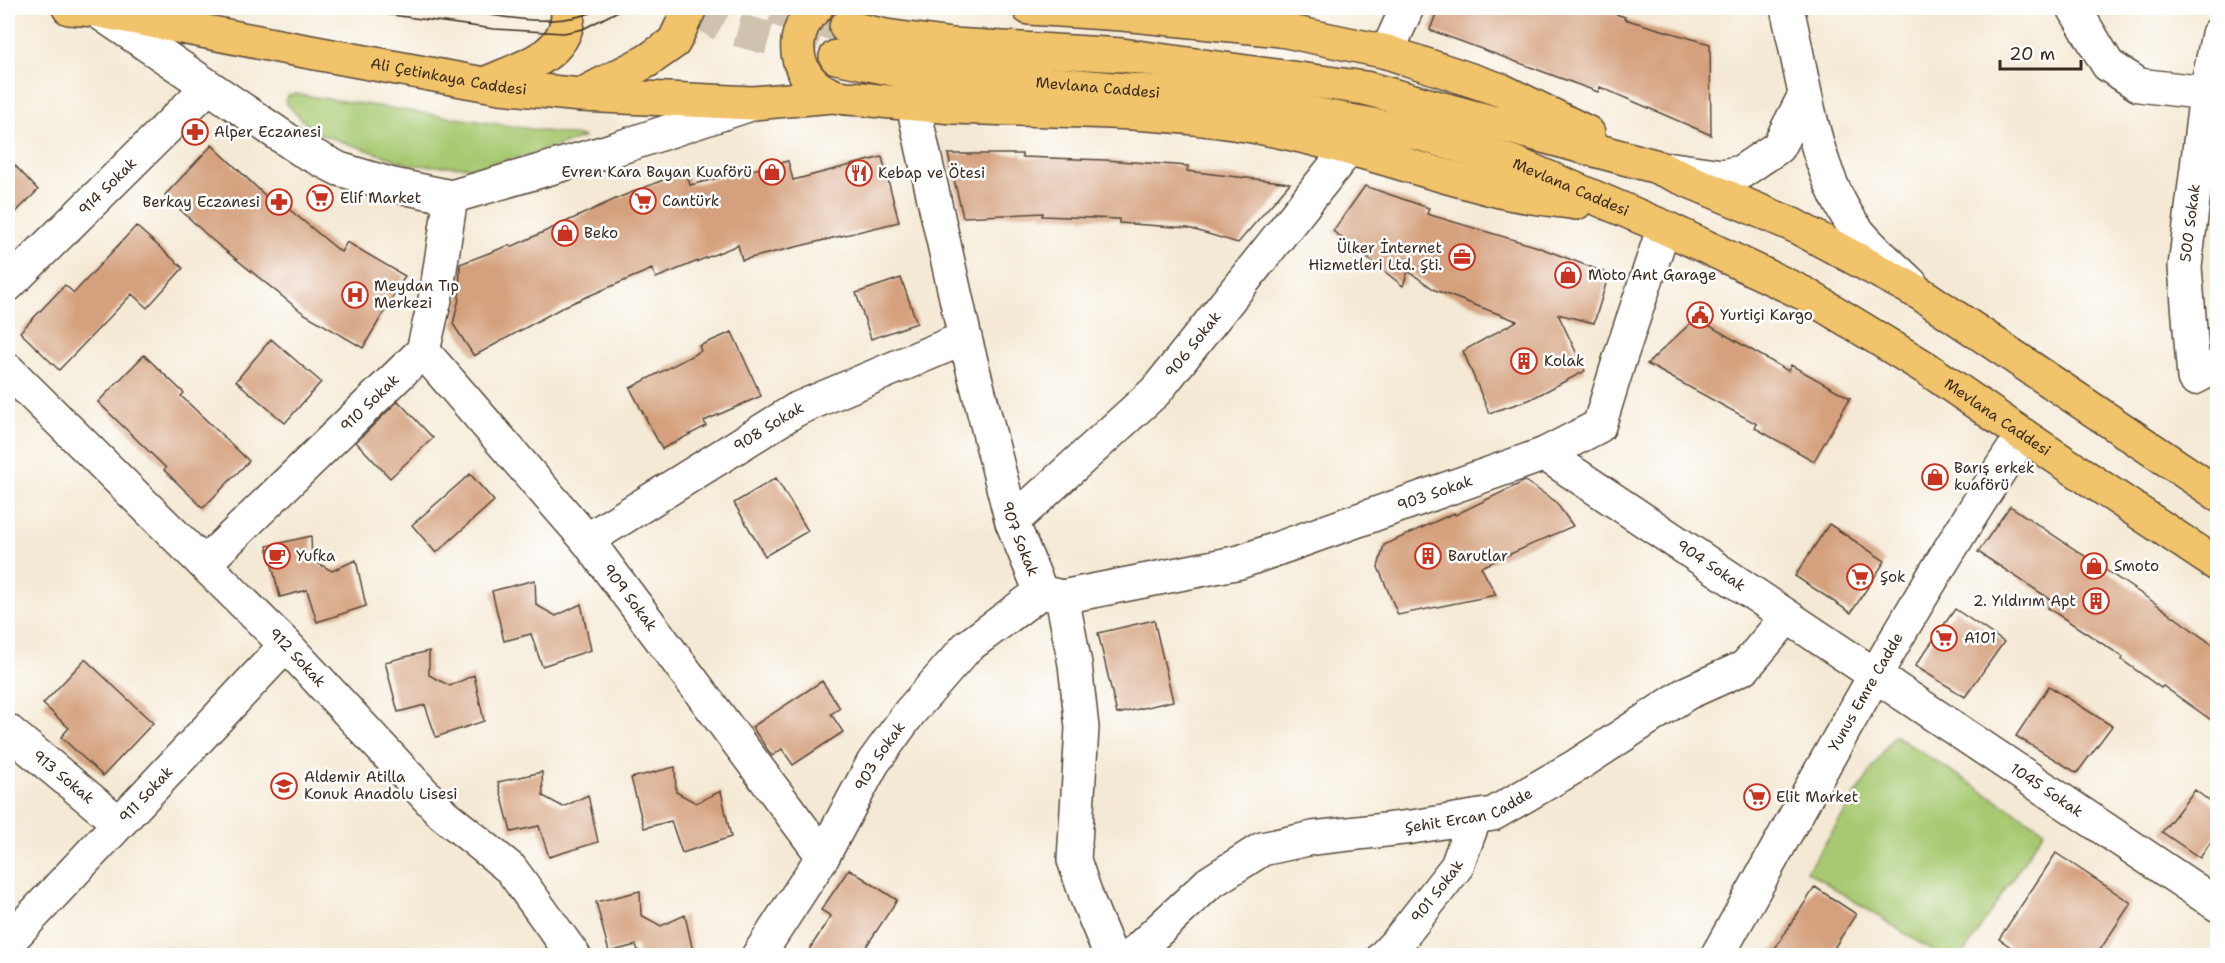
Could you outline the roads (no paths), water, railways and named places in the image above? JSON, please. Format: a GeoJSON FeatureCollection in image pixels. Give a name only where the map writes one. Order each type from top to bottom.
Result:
{"type":"FeatureCollection","features":[{"type":"Feature","properties":{"kind":"main road"},"geometry":{"type":"LineString","coordinates":[[487,83],[535,63],[554,48],[568,25],[568,8]]}},
{"type":"Feature","properties":{"kind":"main road"},"geometry":{"type":"LineString","coordinates":[[581,95],[647,61],[674,42],[690,8]]}},
{"type":"Feature","properties":{"kind":"main road"},"geometry":{"type":"LineString","coordinates":[[816,8],[802,25],[798,38],[798,55],[806,78],[833,96]]}},
{"type":"Feature","properties":{"kind":"main road"},"geometry":{"type":"LineString","coordinates":[[1029,8],[1122,14],[1274,19],[1387,52],[1501,90],[1654,166]]}},
{"type":"Feature","properties":{"kind":"main road","name":"Ali Çetinkaya Caddesi"},"geometry":{"type":"LineString","coordinates":[[82,9],[500,87],[581,95],[753,103],[833,96],[913,105],[1130,112],[1247,125],[1350,147],[1497,190],[1626,211]]}},
{"type":"Feature","properties":{"kind":"main road","name":"Mevlana Caddesi"},"geometry":{"type":"LineString","coordinates":[[846,27],[886,36],[952,45],[1122,55],[1365,88],[1654,166],[1793,225],[1921,294],[2217,494]]}},
{"type":"Feature","properties":{"kind":"main road","name":"Mevlana Caddesi"},"geometry":{"type":"LineString","coordinates":[[836,57],[903,71],[1232,99],[1421,134],[1514,163],[1664,227],[1805,294],[1926,368],[2217,565]]}},
{"type":"Feature","properties":{"kind":"street"},"geometry":{"type":"LineString","coordinates":[[1387,52],[1407,8]]}},
{"type":"Feature","properties":{"kind":"street"},"geometry":{"type":"LineString","coordinates":[[1787,8],[1805,95],[1830,181],[1856,230],[1921,294]]}},
{"type":"Feature","properties":{"kind":"street"},"geometry":{"type":"LineString","coordinates":[[2074,8],[2108,65],[2115,70],[2139,85],[2206,93]]}},
{"type":"Feature","properties":{"kind":"street"},"geometry":{"type":"LineString","coordinates":[[82,9],[302,150],[339,169],[393,185],[451,197],[612,150],[753,103]]}},
{"type":"Feature","properties":{"kind":"street","name":"500 Sokak"},"geometry":{"type":"LineString","coordinates":[[2206,372],[2185,267],[2206,93],[2217,34]]}},
{"type":"Feature","properties":{"kind":"street","name":"914 Sokak"},"geometry":{"type":"LineString","coordinates":[[8,285],[207,88]]}},
{"type":"Feature","properties":{"kind":"street"},"geometry":{"type":"LineString","coordinates":[[1654,166],[1722,176],[1741,172],[1778,147],[1805,95]]}},
{"type":"Feature","properties":{"kind":"street","name":"907 Sokak"},"geometry":{"type":"LineString","coordinates":[[913,105],[965,338],[1012,522],[1052,595],[1075,664],[1082,728],[1074,860],[1111,956]]}},
{"type":"Feature","properties":{"kind":"street","name":"906 Sokak"},"geometry":{"type":"LineString","coordinates":[[1012,522],[1156,391],[1350,147]]}},
{"type":"Feature","properties":{"kind":"street"},"geometry":{"type":"LineString","coordinates":[[423,351],[436,295],[451,197]]}},
{"type":"Feature","properties":{"kind":"street","name":"903 Sokak"},"geometry":{"type":"LineString","coordinates":[[758,956],[823,856],[873,763],[910,712],[967,647],[1052,595],[1240,562],[1545,454],[1599,426],[1664,227]]}},
{"type":"Feature","properties":{"kind":"street","name":"908 Sokak"},"geometry":{"type":"LineString","coordinates":[[586,540],[797,410],[965,338]]}},
{"type":"Feature","properties":{"kind":"street","name":"909 Sokak"},"geometry":{"type":"LineString","coordinates":[[423,351],[586,540],[823,856]]}},
{"type":"Feature","properties":{"kind":"street","name":"910 Sokak"},"geometry":{"type":"LineString","coordinates":[[204,564],[423,351]]}},
{"type":"Feature","properties":{"kind":"street","name":"912 Sokak"},"geometry":{"type":"LineString","coordinates":[[8,370],[286,645],[443,814],[511,869],[574,956]]}},
{"type":"Feature","properties":{"kind":"street","name":"Yunus Emre Cadde"},"geometry":{"type":"LineString","coordinates":[[1717,956],[1875,676],[1987,488],[2022,435]]}},
{"type":"Feature","properties":{"kind":"street","name":"904 Sokak"},"geometry":{"type":"LineString","coordinates":[[1545,454],[1875,676]]}},
{"type":"Feature","properties":{"kind":"street","name":"Şehit Ercan Cadde"},"geometry":{"type":"LineString","coordinates":[[1131,956],[1209,883],[1262,849],[1313,838],[1412,827],[1493,814],[1576,766],[1688,693],[1744,666],[1787,617]]}},
{"type":"Feature","properties":{"kind":"street","name":"911 Sokak"},"geometry":{"type":"LineString","coordinates":[[8,942],[286,645]]}},
{"type":"Feature","properties":{"kind":"street","name":"1045 Sokak"},"geometry":{"type":"LineString","coordinates":[[1875,676],[2217,905]]}},
{"type":"Feature","properties":{"kind":"street","name":"913 Sokak"},"geometry":{"type":"LineString","coordinates":[[8,731],[119,824]]}},
{"type":"Feature","properties":{"kind":"street","name":"901 Sokak"},"geometry":{"type":"LineString","coordinates":[[1384,956],[1457,866],[1475,817]]}},
{"type":"Feature","properties":{"kind":"tunnel"},"geometry":{"type":"LineString","coordinates":[[694,8],[723,26],[836,57]]}},
{"type":"Feature","properties":{"kind":"tunnel"},"geometry":{"type":"LineString","coordinates":[[773,8],[846,27]]}},
{"type":"Feature","properties":{"kind":"tram line"},"geometry":{"type":"LineString","coordinates":[[341,8],[494,29],[564,33],[583,29],[624,8]]}},
{"type":"Feature","properties":{"kind":"tram line"},"geometry":{"type":"LineString","coordinates":[[450,8],[528,20],[566,19],[603,8]]}},
{"type":"Feature","properties":{"kind":"place","name":"Alper Eczanesi"},"geometry":{"type":"Point","coordinates":[195,132]}},
{"type":"Feature","properties":{"kind":"place","name":"Evren Kara Bayan Kuaförü"},"geometry":{"type":"Point","coordinates":[772,172]}},
{"type":"Feature","properties":{"kind":"place","name":"Kebap ve Ötesi"},"geometry":{"type":"Point","coordinates":[859,173]}},
{"type":"Feature","properties":{"kind":"place","name":"Elif Market"},"geometry":{"type":"Point","coordinates":[320,198]}},
{"type":"Feature","properties":{"kind":"place","name":"Cantürk"},"geometry":{"type":"Point","coordinates":[643,201]}},
{"type":"Feature","properties":{"kind":"place","name":"Berkay Eczanesi"},"geometry":{"type":"Point","coordinates":[279,202]}},
{"type":"Feature","properties":{"kind":"place","name":"Beko"},"geometry":{"type":"Point","coordinates":[565,233]}},
{"type":"Feature","properties":{"kind":"place","name":"Ülker İnternet Hizmetleri Ltd. Şti."},"geometry":{"type":"Point","coordinates":[1462,257]}},
{"type":"Feature","properties":{"kind":"place","name":"Moto Ant Garage"},"geometry":{"type":"Point","coordinates":[1568,275]}},
{"type":"Feature","properties":{"kind":"place","name":"Meydan Tıp Merkezi"},"geometry":{"type":"Point","coordinates":[355,295]}},
{"type":"Feature","properties":{"kind":"place","name":"Yurtiçi Kargo"},"geometry":{"type":"Point","coordinates":[1700,315]}},
{"type":"Feature","properties":{"kind":"place","name":"Kolak"},"geometry":{"type":"Point","coordinates":[1524,361]}},
{"type":"Feature","properties":{"kind":"place","name":"Barış erkek kuaförü"},"geometry":{"type":"Point","coordinates":[1935,477]}},
{"type":"Feature","properties":{"kind":"place","name":"Yufka"},"geometry":{"type":"Point","coordinates":[277,556]}},
{"type":"Feature","properties":{"kind":"place","name":"Barutlar"},"geometry":{"type":"Point","coordinates":[1428,556]}},
{"type":"Feature","properties":{"kind":"place","name":"Smoto"},"geometry":{"type":"Point","coordinates":[2094,566]}},
{"type":"Feature","properties":{"kind":"place","name":"Şok"},"geometry":{"type":"Point","coordinates":[1860,577]}},
{"type":"Feature","properties":{"kind":"place","name":"2. Yıldırım Apt"},"geometry":{"type":"Point","coordinates":[2096,601]}},
{"type":"Feature","properties":{"kind":"place","name":"A101"},"geometry":{"type":"Point","coordinates":[1944,638]}},
{"type":"Feature","properties":{"kind":"place","name":"Aldemir Atilla Konuk Anadolu Lisesi"},"geometry":{"type":"Point","coordinates":[284,786]}},
{"type":"Feature","properties":{"kind":"place","name":"Elit Market"},"geometry":{"type":"Point","coordinates":[1757,797]}}]}
